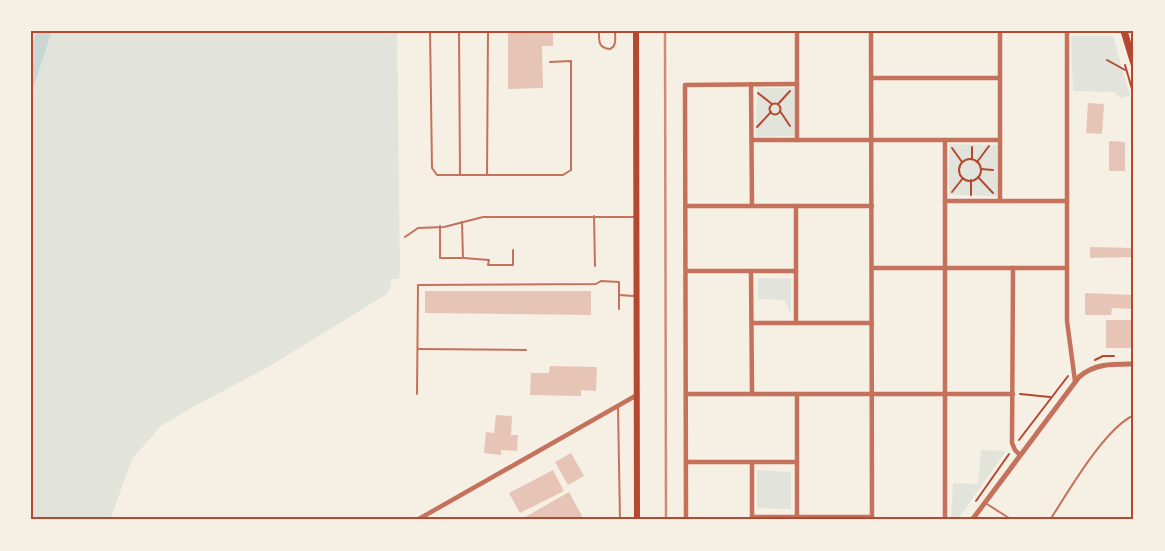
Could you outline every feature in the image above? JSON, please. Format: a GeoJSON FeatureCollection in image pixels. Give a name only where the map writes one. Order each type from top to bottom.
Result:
{"type":"FeatureCollection","features":[{"type":"Feature","properties":{"kind":"main road"},"geometry":{"type":"LineString","coordinates":[[636,31],[637,519]]}},
{"type":"Feature","properties":{"kind":"main road"},"geometry":{"type":"LineString","coordinates":[[1124,31],[1134,64]]}},
{"type":"Feature","properties":{"kind":"street"},"geometry":{"type":"LineString","coordinates":[[797,31],[797,139]]}},
{"type":"Feature","properties":{"kind":"street"},"geometry":{"type":"LineString","coordinates":[[752,462],[752,518],[872,519],[872,31]]}},
{"type":"Feature","properties":{"kind":"street"},"geometry":{"type":"LineString","coordinates":[[1000,31],[1000,201]]}},
{"type":"Feature","properties":{"kind":"street"},"geometry":{"type":"LineString","coordinates":[[1067,31],[1067,321],[1075,381]]}},
{"type":"Feature","properties":{"kind":"street"},"geometry":{"type":"LineString","coordinates":[[872,78],[1000,78]]}},
{"type":"Feature","properties":{"kind":"street"},"geometry":{"type":"LineString","coordinates":[[686,520],[685,85],[751,86],[797,84]]}},
{"type":"Feature","properties":{"kind":"street"},"geometry":{"type":"LineString","coordinates":[[751,86],[752,206]]}},
{"type":"Feature","properties":{"kind":"street"},"geometry":{"type":"LineString","coordinates":[[752,140],[1000,140]]}},
{"type":"Feature","properties":{"kind":"street"},"geometry":{"type":"LineString","coordinates":[[945,140],[945,520]]}},
{"type":"Feature","properties":{"kind":"street"},"geometry":{"type":"LineString","coordinates":[[945,201],[1067,201]]}},
{"type":"Feature","properties":{"kind":"street"},"geometry":{"type":"LineString","coordinates":[[686,206],[872,206]]}},
{"type":"Feature","properties":{"kind":"street"},"geometry":{"type":"LineString","coordinates":[[796,206],[796,323]]}},
{"type":"Feature","properties":{"kind":"street"},"geometry":{"type":"LineString","coordinates":[[872,268],[1067,268]]}},
{"type":"Feature","properties":{"kind":"street"},"geometry":{"type":"LineString","coordinates":[[1013,268],[1012,443],[1020,455]]}},
{"type":"Feature","properties":{"kind":"street"},"geometry":{"type":"LineString","coordinates":[[686,271],[796,271]]}},
{"type":"Feature","properties":{"kind":"street"},"geometry":{"type":"LineString","coordinates":[[751,271],[752,394]]}},
{"type":"Feature","properties":{"kind":"street"},"geometry":{"type":"LineString","coordinates":[[752,323],[872,323]]}},
{"type":"Feature","properties":{"kind":"street"},"geometry":{"type":"LineString","coordinates":[[972,520],[1075,381],[1083,373],[1098,366],[1134,364]]}},
{"type":"Feature","properties":{"kind":"street"},"geometry":{"type":"LineString","coordinates":[[686,394],[1012,394]]}},
{"type":"Feature","properties":{"kind":"street"},"geometry":{"type":"LineString","coordinates":[[796,394],[797,517]]}},
{"type":"Feature","properties":{"kind":"street"},"geometry":{"type":"LineString","coordinates":[[417,520],[637,396]]}},
{"type":"Feature","properties":{"kind":"street"},"geometry":{"type":"LineString","coordinates":[[686,462],[797,462]]}},
{"type":"Feature","properties":{"kind":"lane"},"geometry":{"type":"LineString","coordinates":[[430,31],[432,168],[437,175],[563,175],[571,170],[571,61],[550,62]]}},
{"type":"Feature","properties":{"kind":"lane"},"geometry":{"type":"LineString","coordinates":[[459,31],[460,175]]}},
{"type":"Feature","properties":{"kind":"lane"},"geometry":{"type":"LineString","coordinates":[[487,175],[488,31]]}},
{"type":"Feature","properties":{"kind":"lane"},"geometry":{"type":"LineString","coordinates":[[599,31],[599,43],[602,47],[610,49],[615,44],[615,31]]}},
{"type":"Feature","properties":{"kind":"lane"},"geometry":{"type":"LineString","coordinates":[[594,216],[595,266]]}},
{"type":"Feature","properties":{"kind":"lane"},"geometry":{"type":"LineString","coordinates":[[405,237],[418,228],[440,226],[483,217],[636,216]]}},
{"type":"Feature","properties":{"kind":"lane"},"geometry":{"type":"LineString","coordinates":[[462,222],[463,258]]}},
{"type":"Feature","properties":{"kind":"lane"},"geometry":{"type":"LineString","coordinates":[[440,226],[440,258],[489,260],[488,265],[513,265],[513,250]]}},
{"type":"Feature","properties":{"kind":"lane"},"geometry":{"type":"LineString","coordinates":[[417,394],[418,285],[596,284],[601,281],[619,282],[618,309]]}},
{"type":"Feature","properties":{"kind":"lane"},"geometry":{"type":"LineString","coordinates":[[619,295],[636,296]]}},
{"type":"Feature","properties":{"kind":"lane"},"geometry":{"type":"LineString","coordinates":[[418,349],[526,350]]}},
{"type":"Feature","properties":{"kind":"lane"},"geometry":{"type":"LineString","coordinates":[[618,406],[620,519]]}},
{"type":"Feature","properties":{"kind":"lane"},"geometry":{"type":"LineString","coordinates":[[1050,520],[1101,446],[1124,420],[1134,416]]}},
{"type":"Feature","properties":{"kind":"lane"},"geometry":{"type":"LineString","coordinates":[[985,502],[1012,520]]}},
{"type":"Feature","properties":{"kind":"lane"},"geometry":{"type":"LineString","coordinates":[[612,520],[637,519]]}},
{"type":"Feature","properties":{"kind":"path"},"geometry":{"type":"LineString","coordinates":[[1108,60],[1126,71]]}},
{"type":"Feature","properties":{"kind":"path"},"geometry":{"type":"LineString","coordinates":[[751,86],[772,104],[778,104],[797,84]]}},
{"type":"Feature","properties":{"kind":"path"},"geometry":{"type":"LineString","coordinates":[[752,134],[771,112],[769,109],[772,104]]}},
{"type":"Feature","properties":{"kind":"path"},"geometry":{"type":"LineString","coordinates":[[778,104],[780,111],[797,139]]}},
{"type":"Feature","properties":{"kind":"path"},"geometry":{"type":"LineString","coordinates":[[771,112],[776,114],[780,111]]}},
{"type":"Feature","properties":{"kind":"path"},"geometry":{"type":"LineString","coordinates":[[945,140],[962,162],[960,172],[963,178],[971,180],[978,177],[981,169],[978,162],[972,159],[962,162]]}},
{"type":"Feature","properties":{"kind":"path"},"geometry":{"type":"LineString","coordinates":[[972,140],[972,159]]}},
{"type":"Feature","properties":{"kind":"path"},"geometry":{"type":"LineString","coordinates":[[978,162],[994,140]]}},
{"type":"Feature","properties":{"kind":"path"},"geometry":{"type":"LineString","coordinates":[[981,169],[1000,170]]}},
{"type":"Feature","properties":{"kind":"path"},"geometry":{"type":"LineString","coordinates":[[978,177],[1000,201]]}},
{"type":"Feature","properties":{"kind":"path"},"geometry":{"type":"LineString","coordinates":[[945,201],[963,178]]}},
{"type":"Feature","properties":{"kind":"path"},"geometry":{"type":"LineString","coordinates":[[971,180],[971,201]]}},
{"type":"Feature","properties":{"kind":"path"},"geometry":{"type":"LineString","coordinates":[[1012,394],[1051,397]]}},
{"type":"Feature","properties":{"kind":"shaded area"},"geometry":{"type":"Polygon","coordinates":[[[31,31],[397,31],[399,279],[391,279],[390,283],[392,283],[387,294],[270,366],[161,426],[132,459],[110,520],[31,520],[31,31]]]}},
{"type":"Feature","properties":{"kind":"shaded area"},"geometry":{"type":"Polygon","coordinates":[[[37,31],[52,31],[31,95],[31,49],[37,31]]]}},
{"type":"Feature","properties":{"kind":"shaded area"},"geometry":{"type":"Polygon","coordinates":[[[1071,36],[1113,36],[1130,96],[1120,98],[1115,92],[1073,91],[1071,36]]]}},
{"type":"Feature","properties":{"kind":"shaded area"},"geometry":{"type":"Polygon","coordinates":[[[757,88],[795,88],[796,136],[756,137],[757,88]]]}},
{"type":"Feature","properties":{"kind":"shaded area"},"geometry":{"type":"Polygon","coordinates":[[[949,144],[997,145],[997,196],[949,195],[949,144]]]}},
{"type":"Feature","properties":{"kind":"shaded area"},"geometry":{"type":"Polygon","coordinates":[[[758,278],[791,279],[791,314],[784,300],[758,299],[758,278]]]}},
{"type":"Feature","properties":{"kind":"shaded area"},"geometry":{"type":"Polygon","coordinates":[[[981,450],[1006,451],[957,520],[951,520],[953,483],[978,484],[981,450]]]}},
{"type":"Feature","properties":{"kind":"shaded area"},"geometry":{"type":"Polygon","coordinates":[[[757,470],[791,472],[791,509],[757,508],[757,470]]]}},
{"type":"Feature","properties":{"kind":"building"},"geometry":{"type":"Polygon","coordinates":[[[508,31],[553,31],[553,46],[542,46],[543,88],[508,89],[508,31]]]}},
{"type":"Feature","properties":{"kind":"building"},"geometry":{"type":"Polygon","coordinates":[[[1088,103],[1104,104],[1102,134],[1086,133],[1088,103]]]}},
{"type":"Feature","properties":{"kind":"building"},"geometry":{"type":"Polygon","coordinates":[[[1109,141],[1125,142],[1125,171],[1109,171],[1109,141]]]}},
{"type":"Feature","properties":{"kind":"building"},"geometry":{"type":"Polygon","coordinates":[[[1090,247],[1132,248],[1131,257],[1090,258],[1090,247]]]}},
{"type":"Feature","properties":{"kind":"building"},"geometry":{"type":"Polygon","coordinates":[[[1131,257],[1134,257],[1134,283],[1132,283],[1131,257]]]}},
{"type":"Feature","properties":{"kind":"building"},"geometry":{"type":"Polygon","coordinates":[[[425,291],[591,291],[591,315],[425,313],[425,291]]]}},
{"type":"Feature","properties":{"kind":"building"},"geometry":{"type":"Polygon","coordinates":[[[1085,293],[1133,295],[1133,309],[1112,308],[1111,315],[1085,315],[1085,293]]]}},
{"type":"Feature","properties":{"kind":"building"},"geometry":{"type":"Polygon","coordinates":[[[1106,320],[1134,320],[1134,348],[1106,348],[1106,320]]]}},
{"type":"Feature","properties":{"kind":"building"},"geometry":{"type":"Polygon","coordinates":[[[550,366],[597,367],[596,391],[581,390],[581,396],[530,395],[531,373],[549,373],[550,366]]]}},
{"type":"Feature","properties":{"kind":"building"},"geometry":{"type":"Polygon","coordinates":[[[496,415],[512,416],[511,435],[518,435],[517,451],[501,450],[501,455],[484,453],[486,432],[494,433],[496,415]]]}},
{"type":"Feature","properties":{"kind":"building"},"geometry":{"type":"Polygon","coordinates":[[[571,453],[584,476],[568,485],[555,462],[571,453]]]}},
{"type":"Feature","properties":{"kind":"building"},"geometry":{"type":"Polygon","coordinates":[[[553,470],[564,491],[520,513],[509,493],[553,470]]]}},
{"type":"Feature","properties":{"kind":"building"},"geometry":{"type":"Polygon","coordinates":[[[569,492],[582,516],[574,520],[520,520],[569,492]]]}},
{"type":"Feature","properties":{"kind":"railway"},"geometry":{"type":"LineString","coordinates":[[665,31],[666,520]]}}]}
